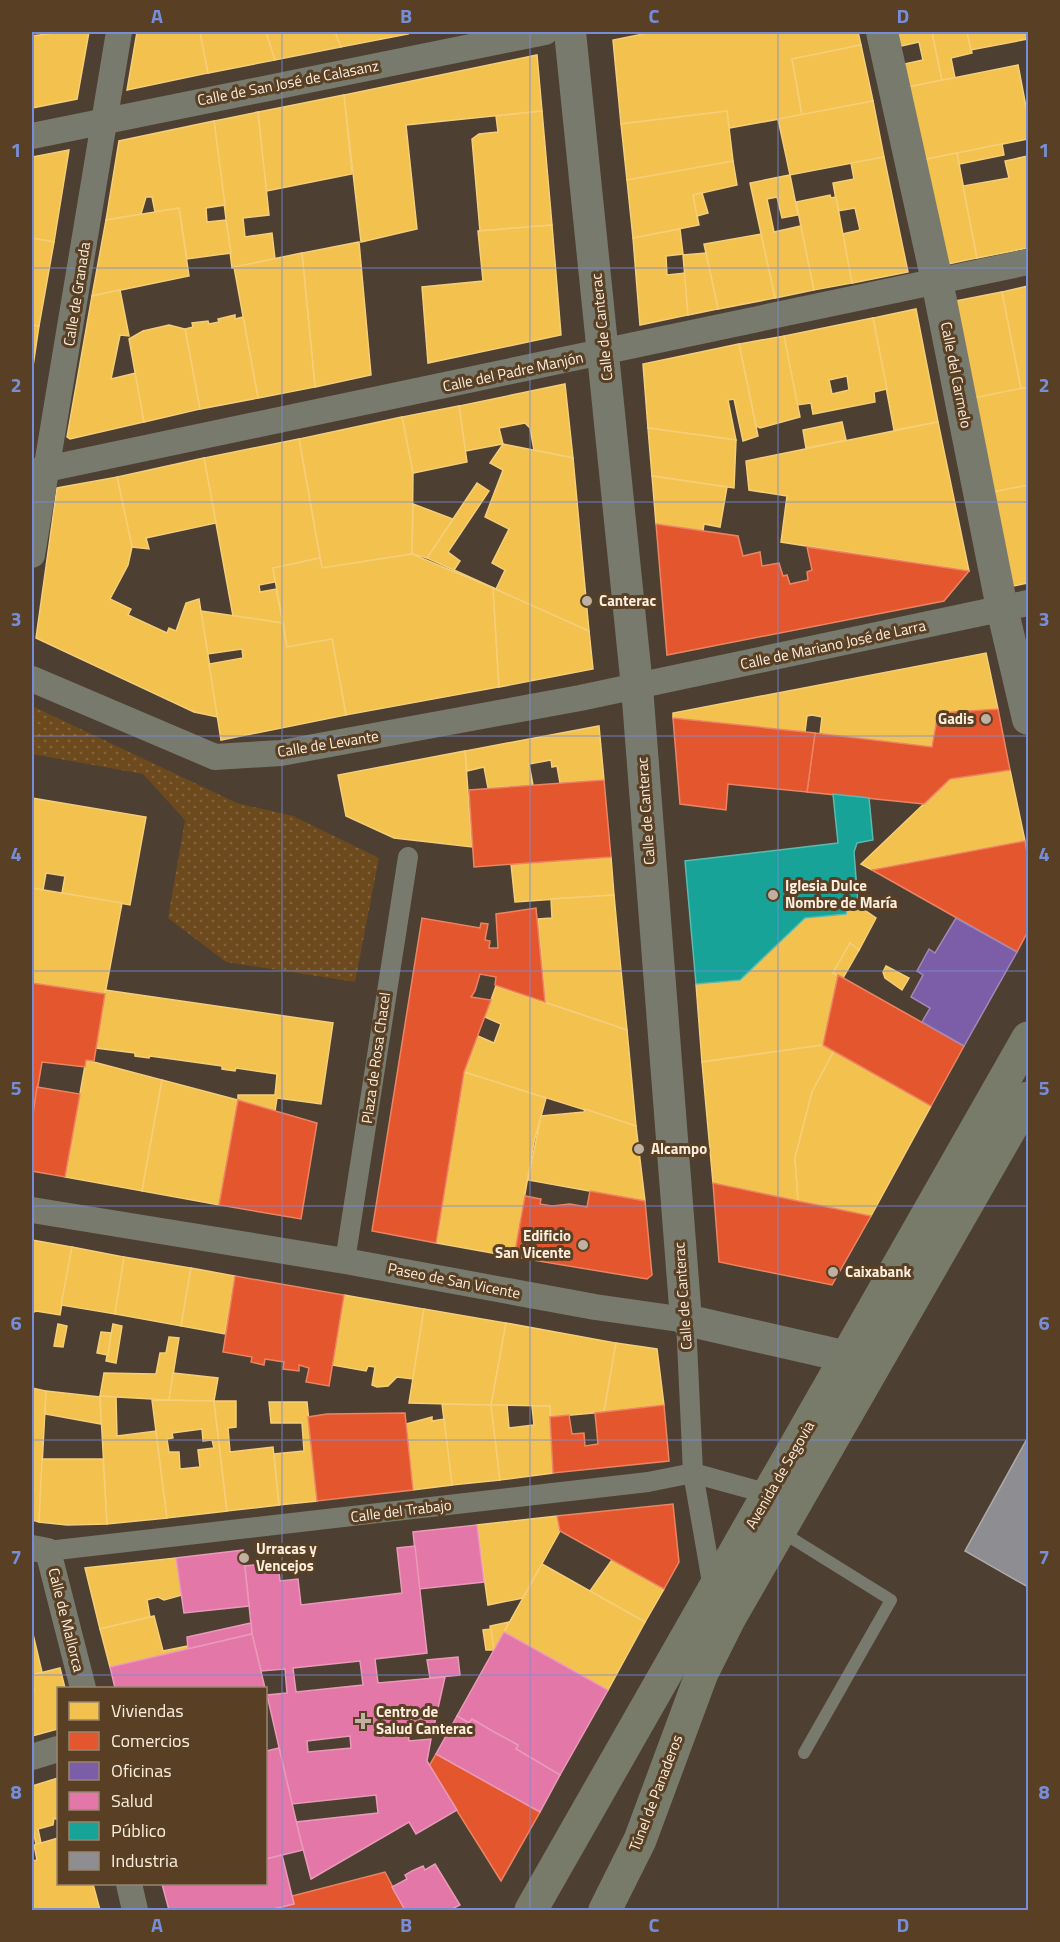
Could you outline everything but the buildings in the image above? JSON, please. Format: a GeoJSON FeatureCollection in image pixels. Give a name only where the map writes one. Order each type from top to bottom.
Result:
{"type":"FeatureCollection","features":[{"type":"Feature","properties":{"kind":"main road","name":"Avenida de Segovia"},"geometry":{"type":"LineString","coordinates":[[702,1673],[729,1619],[779,1530],[861,1362],[1029,1038]]}},
{"type":"Feature","properties":{"kind":"main road","name":"Avenida de Segovia"},"geometry":{"type":"LineString","coordinates":[[531,1911],[769,1494],[861,1362],[1029,1098]]}},
{"type":"Feature","properties":{"kind":"main road","name":"Túnel de Panaderos"},"geometry":{"type":"LineString","coordinates":[[605,1911],[640,1840],[702,1673]]}},
{"type":"Feature","properties":{"kind":"street","name":"Calle de Granada"},"geometry":{"type":"LineString","coordinates":[[32,555],[40,470],[106,120],[118,32]]}},
{"type":"Feature","properties":{"kind":"street","name":"Calle de San José de Calasanz"},"geometry":{"type":"LineString","coordinates":[[32,136],[546,32]]}},
{"type":"Feature","properties":{"kind":"street","name":"Calle de Canterac"},"geometry":{"type":"LineString","coordinates":[[570,32],[605,353],[637,687],[686,1320],[693,1473],[714,1591]]}},
{"type":"Feature","properties":{"kind":"street","name":"Calle del Carmelo"},"geometry":{"type":"LineString","coordinates":[[882,32],[1015,606],[1029,719]]}},
{"type":"Feature","properties":{"kind":"street","name":"Calle del Padre Manjón"},"geometry":{"type":"LineString","coordinates":[[40,470],[1029,262]]}},
{"type":"Feature","properties":{"kind":"street","name":"Calle de Mariano José de Larra"},"geometry":{"type":"LineString","coordinates":[[637,687],[1015,606]]}},
{"type":"Feature","properties":{"kind":"street","name":"Calle de Levante"},"geometry":{"type":"LineString","coordinates":[[32,679],[215,757],[281,753],[329,746],[637,687]]}},
{"type":"Feature","properties":{"kind":"street","name":"Plaza de Rosa Chacel"},"geometry":{"type":"LineString","coordinates":[[345,1261],[408,857]]}},
{"type":"Feature","properties":{"kind":"street","name":"Paseo de San Vicente"},"geometry":{"type":"LineString","coordinates":[[32,1210],[345,1261],[595,1307],[686,1320],[861,1362]]}},
{"type":"Feature","properties":{"kind":"street","name":"Calle del Trabajo"},"geometry":{"type":"LineString","coordinates":[[40,1549],[648,1482],[693,1473],[769,1494]]}},
{"type":"Feature","properties":{"kind":"street","name":"Calle de Mallorca"},"geometry":{"type":"LineString","coordinates":[[40,1549],[82,1687]]}},
{"type":"Feature","properties":{"kind":"street"},"geometry":{"type":"LineString","coordinates":[[32,1757],[57,1749]]}},
{"type":"Feature","properties":{"kind":"street"},"geometry":{"type":"LineString","coordinates":[[129,1885],[135,1911]]}},
{"type":"Feature","properties":{"kind":"lane"},"geometry":{"type":"LineString","coordinates":[[779,1530],[891,1600],[804,1753]]}},
{"type":"Feature","properties":{"kind":"shaded area"},"geometry":{"type":"Polygon","coordinates":[[[32,706],[237,803],[293,816],[379,858],[355,982],[226,962],[168,918],[185,820],[143,774],[32,754],[32,706]]]}},
{"type":"Feature","properties":{"kind":"place","name":"Canterac"},"geometry":{"type":"Point","coordinates":[587,601]}},
{"type":"Feature","properties":{"kind":"place","name":"Gadis"},"geometry":{"type":"Point","coordinates":[986,719]}},
{"type":"Feature","properties":{"kind":"place","name":"Iglesia Dulce Nombre de María"},"geometry":{"type":"Point","coordinates":[773,895]}},
{"type":"Feature","properties":{"kind":"place","name":"Alcampo"},"geometry":{"type":"Point","coordinates":[639,1149]}},
{"type":"Feature","properties":{"kind":"place","name":"Edificio San Vicente"},"geometry":{"type":"Point","coordinates":[583,1245]}},
{"type":"Feature","properties":{"kind":"place","name":"Caixabank"},"geometry":{"type":"Point","coordinates":[833,1272]}},
{"type":"Feature","properties":{"kind":"place","name":"Urracas y Vencejos"},"geometry":{"type":"Point","coordinates":[244,1558]}},
{"type":"Feature","properties":{"kind":"place","name":"Centro de Salud Canterac"},"geometry":{"type":"Point","coordinates":[363,1721]}}]}
